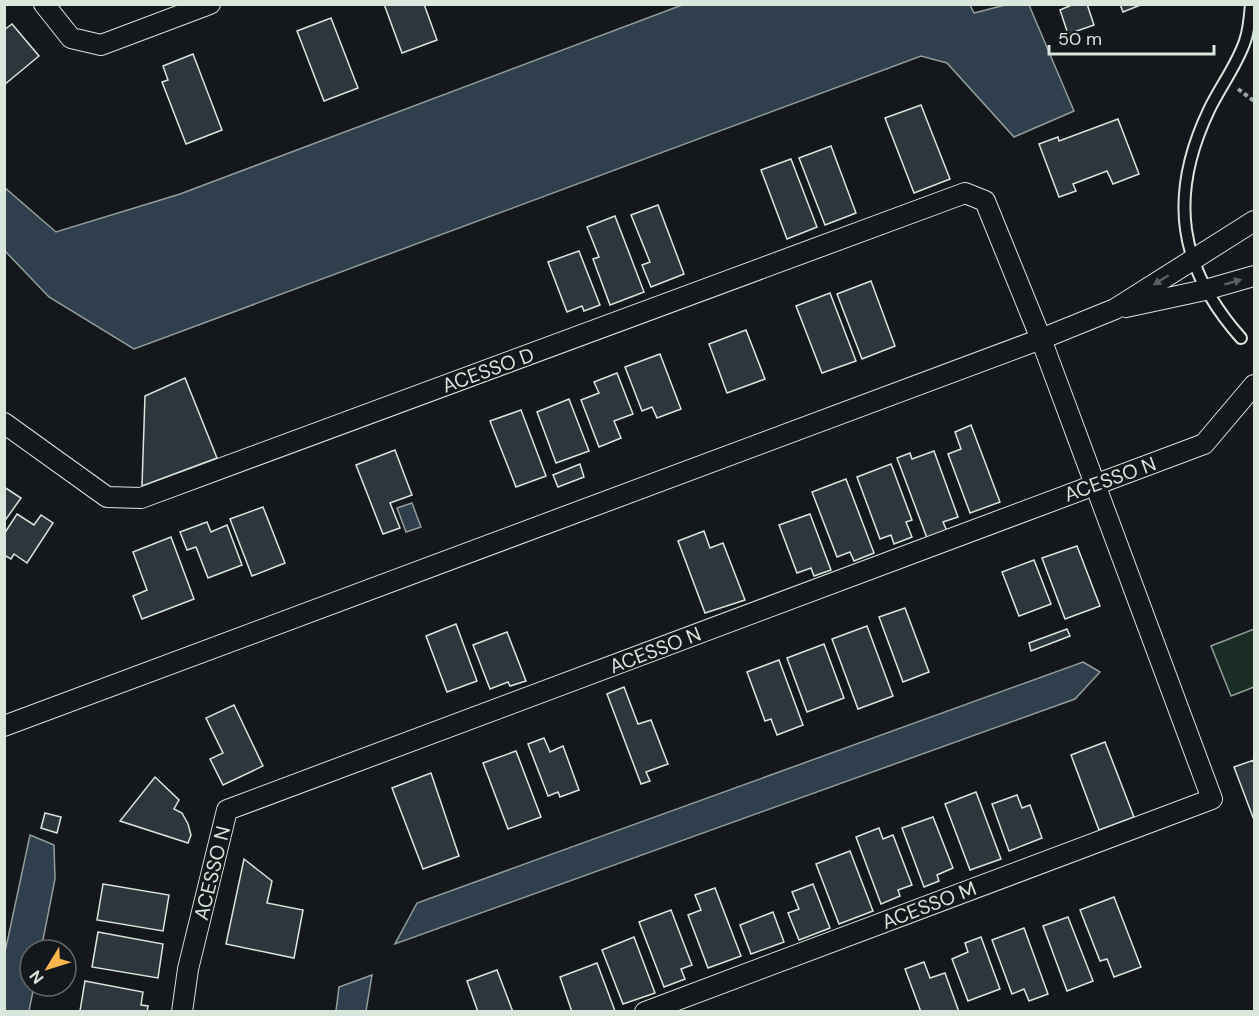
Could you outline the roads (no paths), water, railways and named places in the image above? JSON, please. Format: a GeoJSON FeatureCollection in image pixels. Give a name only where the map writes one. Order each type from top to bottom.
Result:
{"type":"FeatureCollection","features":[{"type":"Feature","properties":{"kind":"street"},"geometry":{"type":"LineString","coordinates":[[44,4],[71,38],[101,45],[210,4]]}},
{"type":"Feature","properties":{"kind":"street","name":"ACESSO D"},"geometry":{"type":"LineString","coordinates":[[4,423],[107,496],[141,498],[964,193],[985,201],[1041,339]]}},
{"type":"Feature","properties":{"kind":"street"},"geometry":{"type":"LineString","coordinates":[[1115,309],[1254,221]]}},
{"type":"Feature","properties":{"kind":"street"},"geometry":{"type":"LineString","coordinates":[[4,726],[1041,339],[1115,309],[1205,290],[1254,276]]}},
{"type":"Feature","properties":{"kind":"street"},"geometry":{"type":"LineString","coordinates":[[1041,339],[1096,484]]}},
{"type":"Feature","properties":{"kind":"street","name":"ACESSO N"},"geometry":{"type":"LineString","coordinates":[[182,1011],[188,969],[227,810],[1204,444],[1254,385]]}},
{"type":"Feature","properties":{"kind":"street","name":"ACESSO M"},"geometry":{"type":"LineString","coordinates":[[645,1011],[1212,799],[1096,484]]}},
{"type":"Feature","properties":{"kind":"lane"},"geometry":{"type":"LineString","coordinates":[[1241,338],[1220,314],[1205,290],[1191,260],[1184,231],[1183,202],[1188,165],[1208,110],[1245,40],[1251,4]]}},
{"type":"Feature","properties":{"kind":"water"},"geometry":{"type":"Polygon","coordinates":[[[682,5],[970,5],[974,13],[1005,5],[1029,5],[1074,111],[1014,137],[947,63],[921,56],[134,349],[49,297],[5,251],[5,188],[56,232],[180,194],[682,5]]]}},
{"type":"Feature","properties":{"kind":"water"},"geometry":{"type":"Polygon","coordinates":[[[412,503],[421,527],[406,532],[397,508],[412,503]]]}},
{"type":"Feature","properties":{"kind":"water"},"geometry":{"type":"Polygon","coordinates":[[[1083,662],[1100,672],[1075,699],[395,944],[417,903],[1083,662]]]}},
{"type":"Feature","properties":{"kind":"water"},"geometry":{"type":"Polygon","coordinates":[[[30,835],[54,845],[55,879],[43,938],[18,938],[18,998],[32,998],[29,1011],[5,1011],[5,952],[30,835]]]}},
{"type":"Feature","properties":{"kind":"water"},"geometry":{"type":"Polygon","coordinates":[[[372,975],[366,1011],[336,1011],[339,987],[372,975]]]}}]}
